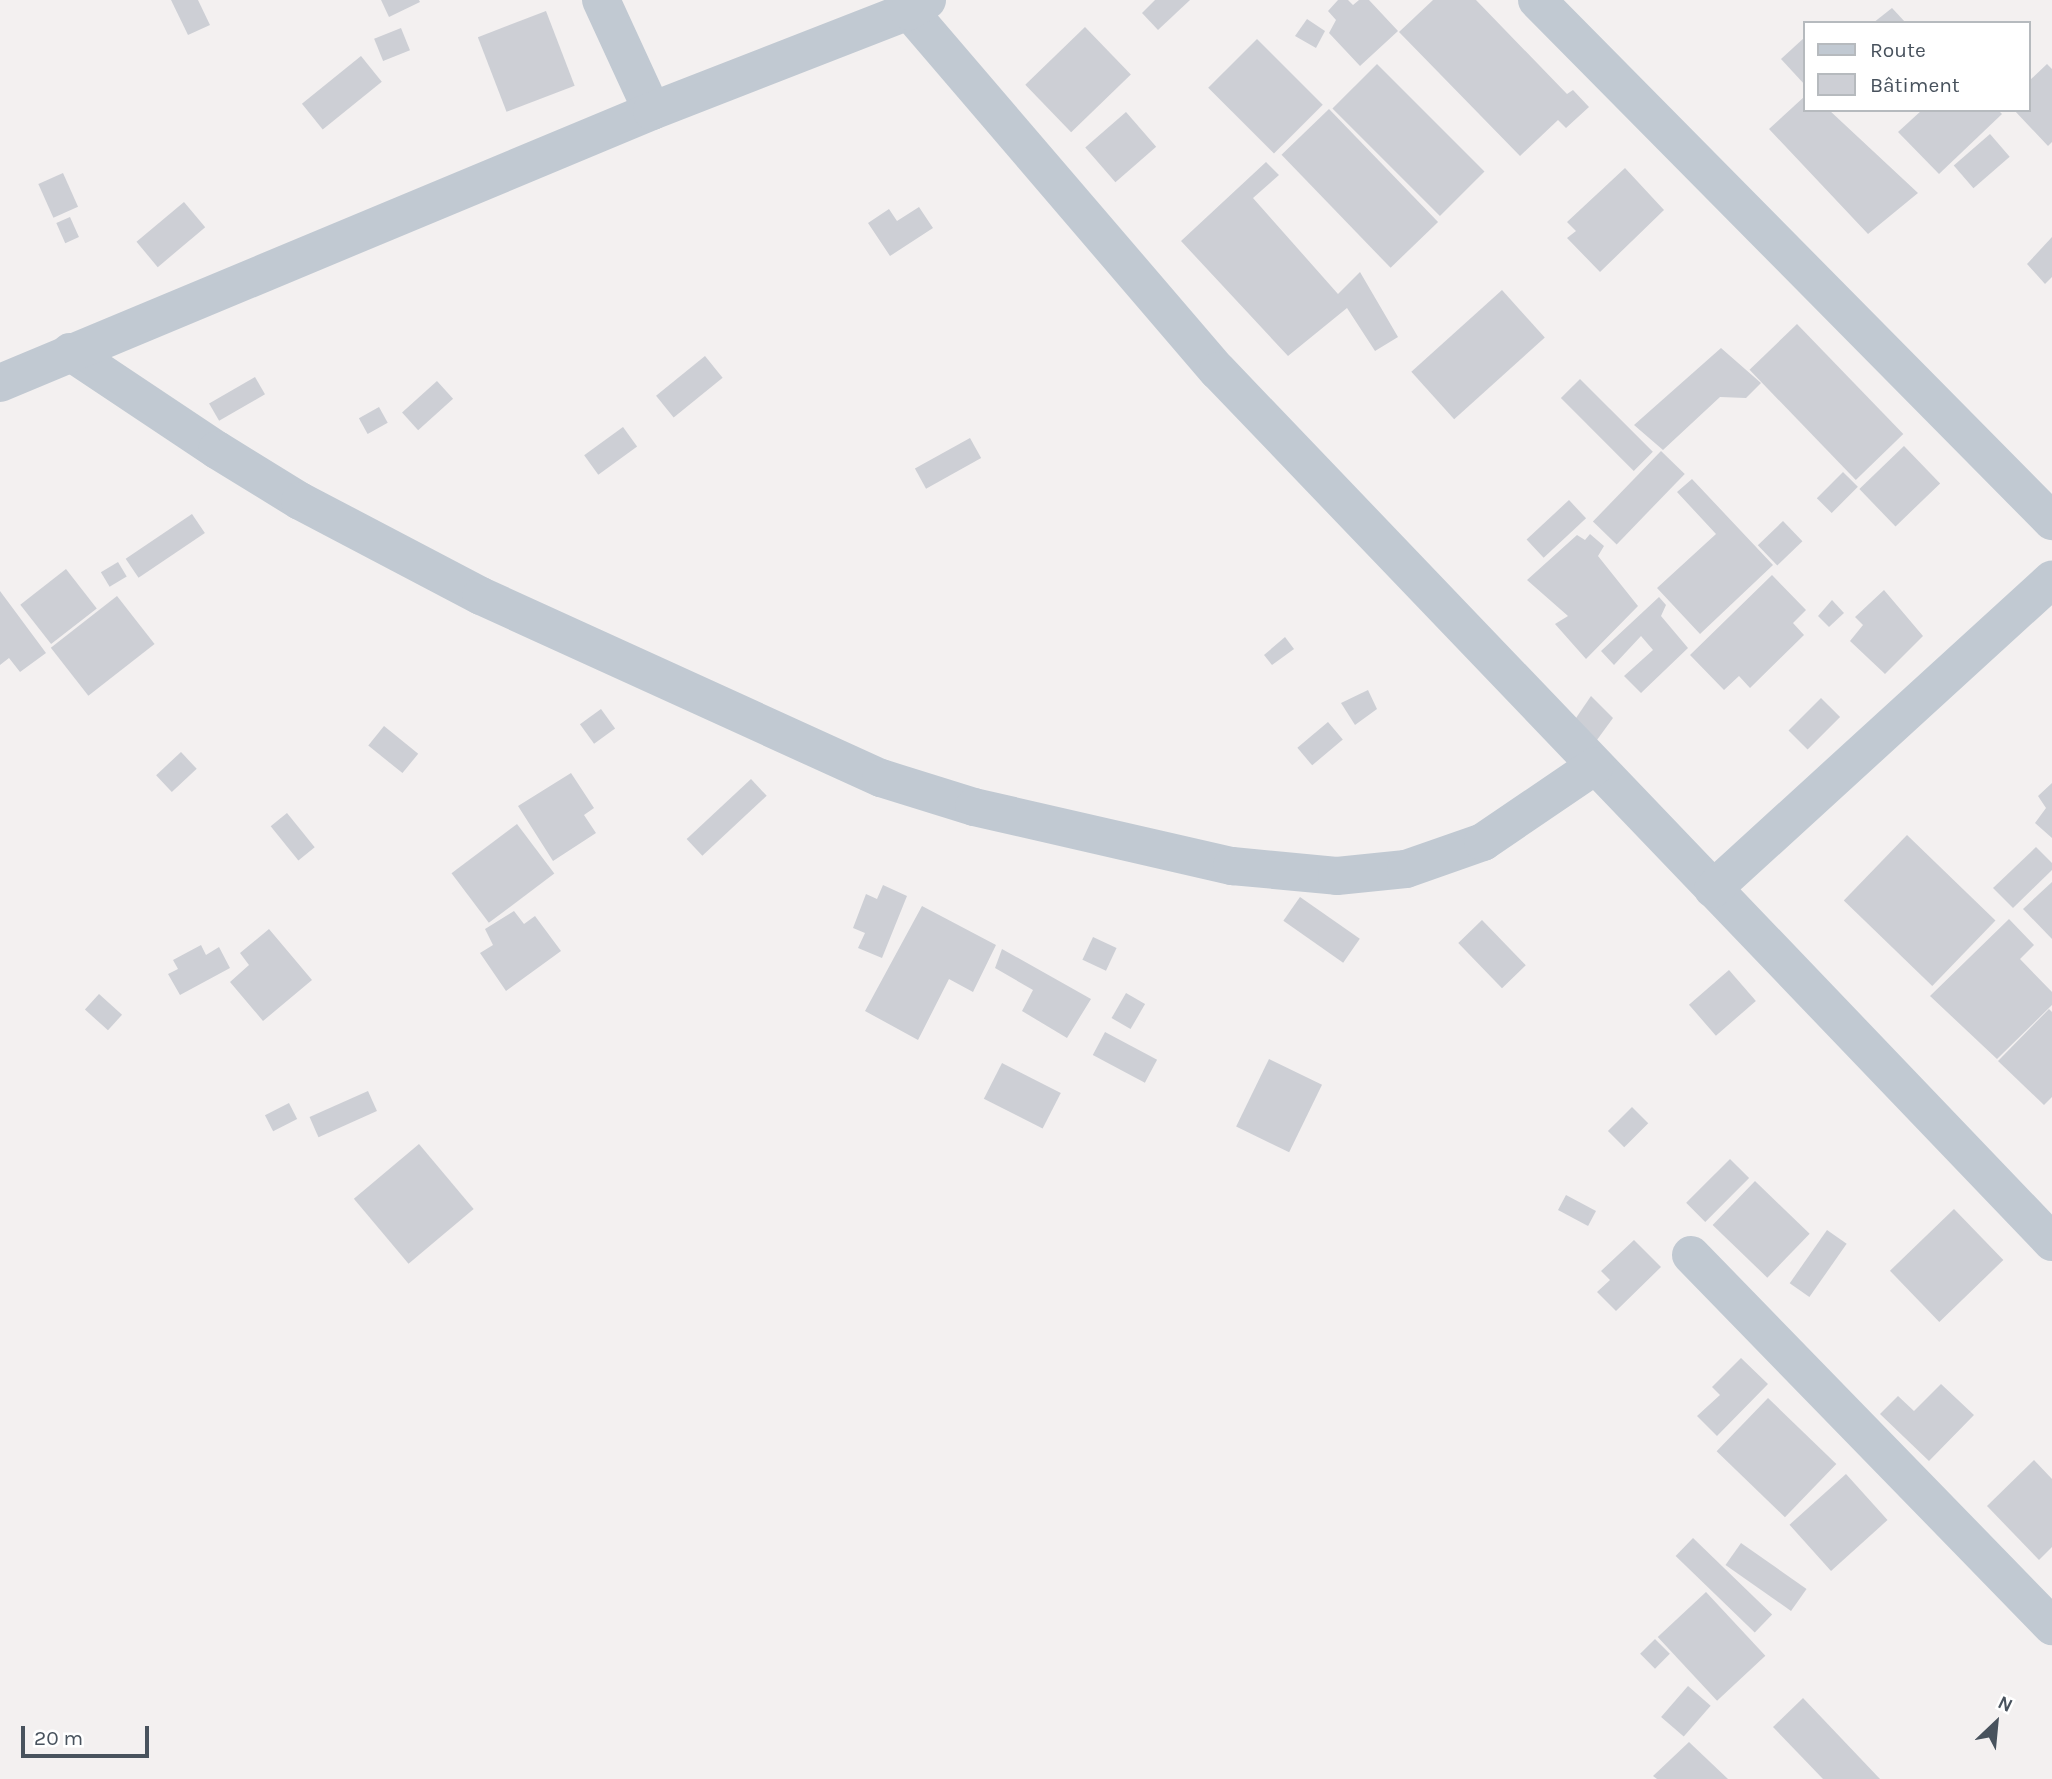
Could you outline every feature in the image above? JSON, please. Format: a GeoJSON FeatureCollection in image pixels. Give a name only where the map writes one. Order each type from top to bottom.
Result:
{"type":"FeatureCollection","features":[{"type":"Feature","properties":{"kind":"street"},"geometry":{"type":"LineString","coordinates":[[601,0],[653,111]]}},
{"type":"Feature","properties":{"kind":"street"},"geometry":{"type":"LineString","coordinates":[[1537,0],[2052,521]]}},
{"type":"Feature","properties":{"kind":"street"},"geometry":{"type":"LineString","coordinates":[[0,383],[653,111],[918,5],[1218,371],[2052,1242]]}},
{"type":"Feature","properties":{"kind":"street"},"geometry":{"type":"LineString","coordinates":[[70,352],[217,450],[300,501],[481,596],[881,778],[974,807],[1231,866],[1337,876],[1406,869],[1483,842],[1595,766]]}},
{"type":"Feature","properties":{"kind":"street"},"geometry":{"type":"LineString","coordinates":[[1713,889],[2052,579]]}},
{"type":"Feature","properties":{"kind":"street"},"geometry":{"type":"LineString","coordinates":[[1691,1255],[2052,1626]]}},
{"type":"Feature","properties":{"kind":"building"},"geometry":{"type":"Polygon","coordinates":[[[171,0],[198,0],[210,25],[188,35],[171,0]]]}},
{"type":"Feature","properties":{"kind":"building"},"geometry":{"type":"Polygon","coordinates":[[[381,0],[419,0],[420,2],[389,17],[381,0]]]}},
{"type":"Feature","properties":{"kind":"building"},"geometry":{"type":"Polygon","coordinates":[[[1155,0],[1190,0],[1158,30],[1142,13],[1155,0]]]}},
{"type":"Feature","properties":{"kind":"building"},"geometry":{"type":"Polygon","coordinates":[[[1338,0],[1348,0],[1353,5],[1359,0],[1369,0],[1398,31],[1360,66],[1329,33],[1336,20],[1328,11],[1338,0]]]}},
{"type":"Feature","properties":{"kind":"building"},"geometry":{"type":"Polygon","coordinates":[[[1433,0],[1476,0],[1567,94],[1573,90],[1589,107],[1566,128],[1558,120],[1520,156],[1399,32],[1433,0]]]}},
{"type":"Feature","properties":{"kind":"building"},"geometry":{"type":"Polygon","coordinates":[[[1892,8],[1904,21],[1876,21],[1892,8]]]}},
{"type":"Feature","properties":{"kind":"building"},"geometry":{"type":"Polygon","coordinates":[[[546,11],[575,86],[507,112],[478,37],[546,11]]]}},
{"type":"Feature","properties":{"kind":"building"},"geometry":{"type":"Polygon","coordinates":[[[1307,19],[1325,31],[1316,48],[1295,36],[1307,19]]]}},
{"type":"Feature","properties":{"kind":"building"},"geometry":{"type":"Polygon","coordinates":[[[1085,27],[1131,74],[1071,132],[1025,85],[1085,27]]]}},
{"type":"Feature","properties":{"kind":"building"},"geometry":{"type":"Polygon","coordinates":[[[401,28],[410,50],[383,61],[374,39],[401,28]]]}},
{"type":"Feature","properties":{"kind":"building"},"geometry":{"type":"Polygon","coordinates":[[[1804,38],[1804,84],[1781,59],[1804,38]]]}},
{"type":"Feature","properties":{"kind":"building"},"geometry":{"type":"Polygon","coordinates":[[[1257,39],[1323,105],[1274,154],[1208,88],[1257,39]]]}},
{"type":"Feature","properties":{"kind":"building"},"geometry":{"type":"Polygon","coordinates":[[[361,56],[382,82],[323,129],[302,104],[361,56]]]}},
{"type":"Feature","properties":{"kind":"building"},"geometry":{"type":"Polygon","coordinates":[[[1377,64],[1484,171],[1440,216],[1332,109],[1377,64]]]}},
{"type":"Feature","properties":{"kind":"building"},"geometry":{"type":"Polygon","coordinates":[[[2047,64],[2052,69],[2052,142],[2048,146],[2016,112],[2031,112],[2031,79],[2047,64]]]}},
{"type":"Feature","properties":{"kind":"building"},"geometry":{"type":"Polygon","coordinates":[[[1804,97],[1804,112],[1831,112],[1918,193],[1868,234],[1769,129],[1804,97]]]}},
{"type":"Feature","properties":{"kind":"building"},"geometry":{"type":"Polygon","coordinates":[[[1329,109],[1438,222],[1391,268],[1282,155],[1329,109]]]}},
{"type":"Feature","properties":{"kind":"building"},"geometry":{"type":"Polygon","coordinates":[[[1126,112],[1156,147],[1115,182],[1085,147],[1126,112]]]}},
{"type":"Feature","properties":{"kind":"building"},"geometry":{"type":"Polygon","coordinates":[[[1920,112],[2002,114],[1939,174],[1898,132],[1920,112]]]}},
{"type":"Feature","properties":{"kind":"building"},"geometry":{"type":"Polygon","coordinates":[[[1990,134],[2010,157],[1973,188],[1954,165],[1990,134]]]}},
{"type":"Feature","properties":{"kind":"building"},"geometry":{"type":"Polygon","coordinates":[[[1266,162],[1279,175],[1253,198],[1338,294],[1360,272],[1398,337],[1375,351],[1347,308],[1288,356],[1181,241],[1266,162]]]}},
{"type":"Feature","properties":{"kind":"building"},"geometry":{"type":"Polygon","coordinates":[[[1625,168],[1664,210],[1600,272],[1567,238],[1576,231],[1567,222],[1625,168]]]}},
{"type":"Feature","properties":{"kind":"building"},"geometry":{"type":"Polygon","coordinates":[[[63,173],[78,207],[53,218],[38,184],[63,173]]]}},
{"type":"Feature","properties":{"kind":"building"},"geometry":{"type":"Polygon","coordinates":[[[184,202],[205,227],[158,267],[137,242],[184,202]]]}},
{"type":"Feature","properties":{"kind":"building"},"geometry":{"type":"Polygon","coordinates":[[[919,207],[933,228],[890,256],[868,223],[889,209],[897,221],[919,207]]]}},
{"type":"Feature","properties":{"kind":"building"},"geometry":{"type":"Polygon","coordinates":[[[70,217],[79,237],[65,243],[56,223],[70,217]]]}},
{"type":"Feature","properties":{"kind":"building"},"geometry":{"type":"Polygon","coordinates":[[[2052,237],[2052,277],[2045,284],[2027,264],[2052,237]]]}},
{"type":"Feature","properties":{"kind":"building"},"geometry":{"type":"Polygon","coordinates":[[[1502,290],[1545,338],[1454,419],[1411,372],[1502,290]]]}},
{"type":"Feature","properties":{"kind":"building"},"geometry":{"type":"Polygon","coordinates":[[[1797,324],[1903,434],[1856,480],[1750,370],[1797,324]]]}},
{"type":"Feature","properties":{"kind":"building"},"geometry":{"type":"Polygon","coordinates":[[[1721,348],[1761,383],[1746,398],[1720,397],[1663,450],[1634,425],[1721,348]]]}},
{"type":"Feature","properties":{"kind":"building"},"geometry":{"type":"Polygon","coordinates":[[[705,356],[723,378],[674,417],[656,396],[705,356]]]}},
{"type":"Feature","properties":{"kind":"building"},"geometry":{"type":"Polygon","coordinates":[[[255,377],[265,394],[219,421],[209,404],[255,377]]]}},
{"type":"Feature","properties":{"kind":"building"},"geometry":{"type":"Polygon","coordinates":[[[1580,379],[1653,452],[1634,471],[1561,398],[1580,379]]]}},
{"type":"Feature","properties":{"kind":"building"},"geometry":{"type":"Polygon","coordinates":[[[437,381],[453,399],[418,430],[402,412],[437,381]]]}},
{"type":"Feature","properties":{"kind":"building"},"geometry":{"type":"Polygon","coordinates":[[[379,407],[388,423],[368,434],[359,418],[379,407]]]}},
{"type":"Feature","properties":{"kind":"building"},"geometry":{"type":"Polygon","coordinates":[[[623,427],[637,446],[598,475],[584,455],[623,427]]]}},
{"type":"Feature","properties":{"kind":"building"},"geometry":{"type":"Polygon","coordinates":[[[970,438],[981,458],[926,489],[915,469],[970,438]]]}},
{"type":"Feature","properties":{"kind":"building"},"geometry":{"type":"Polygon","coordinates":[[[1904,446],[1940,483],[1896,526],[1859,489],[1904,446]]]}},
{"type":"Feature","properties":{"kind":"building"},"geometry":{"type":"Polygon","coordinates":[[[1661,451],[1685,474],[1617,544],[1593,521],[1661,451]]]}},
{"type":"Feature","properties":{"kind":"building"},"geometry":{"type":"Polygon","coordinates":[[[1843,472],[1858,487],[1832,513],[1817,498],[1843,472]]]}},
{"type":"Feature","properties":{"kind":"building"},"geometry":{"type":"Polygon","coordinates":[[[1692,479],[1773,565],[1700,634],[1657,588],[1716,534],[1677,492],[1692,479]]]}},
{"type":"Feature","properties":{"kind":"building"},"geometry":{"type":"Polygon","coordinates":[[[1569,500],[1586,518],[1544,558],[1527,540],[1569,500]]]}},
{"type":"Feature","properties":{"kind":"building"},"geometry":{"type":"Polygon","coordinates":[[[192,514],[205,533],[139,578],[126,559],[192,514]]]}},
{"type":"Feature","properties":{"kind":"building"},"geometry":{"type":"Polygon","coordinates":[[[1783,521],[1802,541],[1777,565],[1758,545],[1783,521]]]}},
{"type":"Feature","properties":{"kind":"building"},"geometry":{"type":"Polygon","coordinates":[[[1590,534],[1604,546],[1598,556],[1638,606],[1586,659],[1555,624],[1568,616],[1527,580],[1577,535],[1585,540],[1590,534]]]}},
{"type":"Feature","properties":{"kind":"building"},"geometry":{"type":"Polygon","coordinates":[[[118,562],[127,577],[110,587],[101,572],[118,562]]]}},
{"type":"Feature","properties":{"kind":"building"},"geometry":{"type":"Polygon","coordinates":[[[66,569],[97,608],[51,644],[20,605],[66,569]]]}},
{"type":"Feature","properties":{"kind":"building"},"geometry":{"type":"Polygon","coordinates":[[[1772,575],[1806,610],[1793,623],[1804,635],[1750,688],[1739,676],[1724,690],[1690,655],[1772,575]]]}},
{"type":"Feature","properties":{"kind":"building"},"geometry":{"type":"Polygon","coordinates":[[[1884,590],[1923,636],[1885,674],[1850,641],[1863,625],[1855,617],[1884,590]]]}},
{"type":"Feature","properties":{"kind":"building"},"geometry":{"type":"Polygon","coordinates":[[[0,591],[46,653],[20,672],[9,658],[0,665],[0,591]]]}},
{"type":"Feature","properties":{"kind":"building"},"geometry":{"type":"Polygon","coordinates":[[[117,596],[155,644],[88,696],[51,648],[117,596]]]}},
{"type":"Feature","properties":{"kind":"building"},"geometry":{"type":"Polygon","coordinates":[[[1659,597],[1666,605],[1661,616],[1688,648],[1641,693],[1624,676],[1653,650],[1641,636],[1614,665],[1601,651],[1659,597]]]}},
{"type":"Feature","properties":{"kind":"building"},"geometry":{"type":"Polygon","coordinates":[[[1832,600],[1844,613],[1829,627],[1818,616],[1832,600]]]}},
{"type":"Feature","properties":{"kind":"building"},"geometry":{"type":"Polygon","coordinates":[[[1285,637],[1294,649],[1272,665],[1264,655],[1285,637]]]}},
{"type":"Feature","properties":{"kind":"building"},"geometry":{"type":"Polygon","coordinates":[[[1368,690],[1377,709],[1355,725],[1341,703],[1368,690]]]}},
{"type":"Feature","properties":{"kind":"building"},"geometry":{"type":"Polygon","coordinates":[[[1591,696],[1613,718],[1594,744],[1574,721],[1591,696]]]}},
{"type":"Feature","properties":{"kind":"building"},"geometry":{"type":"Polygon","coordinates":[[[1821,698],[1840,717],[1808,750],[1788,731],[1821,698]]]}},
{"type":"Feature","properties":{"kind":"building"},"geometry":{"type":"Polygon","coordinates":[[[601,709],[615,728],[594,744],[580,724],[601,709]]]}},
{"type":"Feature","properties":{"kind":"building"},"geometry":{"type":"Polygon","coordinates":[[[1328,722],[1343,740],[1312,765],[1297,748],[1328,722]]]}},
{"type":"Feature","properties":{"kind":"building"},"geometry":{"type":"Polygon","coordinates":[[[384,726],[418,754],[402,773],[368,745],[384,726]]]}},
{"type":"Feature","properties":{"kind":"building"},"geometry":{"type":"Polygon","coordinates":[[[181,752],[197,769],[172,792],[156,775],[181,752]]]}},
{"type":"Feature","properties":{"kind":"building"},"geometry":{"type":"Polygon","coordinates":[[[571,773],[594,808],[584,815],[596,833],[553,861],[518,806],[571,773]]]}},
{"type":"Feature","properties":{"kind":"building"},"geometry":{"type":"Polygon","coordinates":[[[751,779],[767,796],[702,856],[687,839],[751,779]]]}},
{"type":"Feature","properties":{"kind":"building"},"geometry":{"type":"Polygon","coordinates":[[[2052,783],[2052,838],[2035,823],[2046,808],[2038,796],[2052,783]]]}},
{"type":"Feature","properties":{"kind":"building"},"geometry":{"type":"Polygon","coordinates":[[[287,813],[315,847],[298,860],[271,826],[287,813]]]}},
{"type":"Feature","properties":{"kind":"building"},"geometry":{"type":"Polygon","coordinates":[[[517,824],[554,874],[489,923],[452,873],[517,824]]]}},
{"type":"Feature","properties":{"kind":"building"},"geometry":{"type":"Polygon","coordinates":[[[1907,835],[1995,920],[1932,986],[1844,900],[1907,835]]]}},
{"type":"Feature","properties":{"kind":"building"},"geometry":{"type":"Polygon","coordinates":[[[2036,847],[2052,863],[2052,870],[2013,908],[1993,888],[2036,847]]]}},
{"type":"Feature","properties":{"kind":"building"},"geometry":{"type":"Polygon","coordinates":[[[2052,882],[2052,939],[2023,909],[2052,882]]]}},
{"type":"Feature","properties":{"kind":"building"},"geometry":{"type":"Polygon","coordinates":[[[883,885],[907,896],[882,958],[858,948],[865,933],[853,928],[866,894],[877,899],[883,885]]]}},
{"type":"Feature","properties":{"kind":"building"},"geometry":{"type":"Polygon","coordinates":[[[1300,897],[1360,939],[1343,963],[1283,921],[1300,897]]]}},
{"type":"Feature","properties":{"kind":"building"},"geometry":{"type":"Polygon","coordinates":[[[922,906],[996,945],[973,992],[949,979],[918,1040],[865,1011],[922,906]]]}},
{"type":"Feature","properties":{"kind":"building"},"geometry":{"type":"Polygon","coordinates":[[[514,911],[524,924],[535,916],[561,951],[506,991],[480,953],[493,945],[485,929],[514,911]]]}},
{"type":"Feature","properties":{"kind":"building"},"geometry":{"type":"Polygon","coordinates":[[[2009,919],[2034,945],[2020,959],[2052,992],[2052,1005],[1997,1059],[1930,996],[2009,919]]]}},
{"type":"Feature","properties":{"kind":"building"},"geometry":{"type":"Polygon","coordinates":[[[1482,920],[1526,965],[1502,988],[1458,943],[1482,920]]]}},
{"type":"Feature","properties":{"kind":"building"},"geometry":{"type":"Polygon","coordinates":[[[269,929],[312,980],[263,1021],[230,982],[249,965],[240,953],[269,929]]]}},
{"type":"Feature","properties":{"kind":"building"},"geometry":{"type":"Polygon","coordinates":[[[1093,937],[1117,948],[1106,971],[1082,960],[1093,937]]]}},
{"type":"Feature","properties":{"kind":"building"},"geometry":{"type":"Polygon","coordinates":[[[201,945],[206,955],[219,947],[230,968],[180,995],[168,974],[178,969],[173,960],[201,945]]]}},
{"type":"Feature","properties":{"kind":"building"},"geometry":{"type":"Polygon","coordinates":[[[1002,949],[1091,999],[1067,1038],[1022,1011],[1033,990],[995,968],[1002,949]]]}},
{"type":"Feature","properties":{"kind":"building"},"geometry":{"type":"Polygon","coordinates":[[[1729,970],[1756,1001],[1716,1036],[1689,1005],[1729,970]]]}},
{"type":"Feature","properties":{"kind":"building"},"geometry":{"type":"Polygon","coordinates":[[[1126,993],[1145,1004],[1131,1029],[1112,1018],[1126,993]]]}},
{"type":"Feature","properties":{"kind":"building"},"geometry":{"type":"Polygon","coordinates":[[[99,994],[122,1015],[108,1030],[85,1010],[99,994]]]}},
{"type":"Feature","properties":{"kind":"building"},"geometry":{"type":"Polygon","coordinates":[[[2049,1009],[2052,1012],[2052,1097],[2044,1105],[1998,1061],[2049,1009]]]}},
{"type":"Feature","properties":{"kind":"building"},"geometry":{"type":"Polygon","coordinates":[[[1105,1032],[1157,1060],[1145,1083],[1093,1055],[1105,1032]]]}},
{"type":"Feature","properties":{"kind":"building"},"geometry":{"type":"Polygon","coordinates":[[[1269,1059],[1322,1085],[1289,1152],[1236,1126],[1269,1059]]]}},
{"type":"Feature","properties":{"kind":"building"},"geometry":{"type":"Polygon","coordinates":[[[1002,1063],[1061,1093],[1043,1129],[984,1099],[1002,1063]]]}},
{"type":"Feature","properties":{"kind":"building"},"geometry":{"type":"Polygon","coordinates":[[[368,1091],[377,1111],[318,1137],[310,1117],[368,1091]]]}},
{"type":"Feature","properties":{"kind":"building"},"geometry":{"type":"Polygon","coordinates":[[[289,1103],[297,1119],[273,1131],[265,1115],[289,1103]]]}},
{"type":"Feature","properties":{"kind":"building"},"geometry":{"type":"Polygon","coordinates":[[[1632,1107],[1648,1123],[1624,1147],[1608,1131],[1632,1107]]]}},
{"type":"Feature","properties":{"kind":"building"},"geometry":{"type":"Polygon","coordinates":[[[419,1144],[474,1209],[409,1264],[354,1199],[419,1144]]]}},
{"type":"Feature","properties":{"kind":"building"},"geometry":{"type":"Polygon","coordinates":[[[1730,1159],[1749,1178],[1705,1222],[1686,1203],[1730,1159]]]}},
{"type":"Feature","properties":{"kind":"building"},"geometry":{"type":"Polygon","coordinates":[[[1755,1181],[1810,1234],[1767,1278],[1713,1225],[1755,1181]]]}},
{"type":"Feature","properties":{"kind":"building"},"geometry":{"type":"Polygon","coordinates":[[[1566,1195],[1596,1211],[1588,1226],[1558,1210],[1566,1195]]]}},
{"type":"Feature","properties":{"kind":"building"},"geometry":{"type":"Polygon","coordinates":[[[1954,1209],[2003,1260],[1939,1322],[1890,1271],[1954,1209]]]}},
{"type":"Feature","properties":{"kind":"building"},"geometry":{"type":"Polygon","coordinates":[[[1827,1230],[1847,1244],[1809,1297],[1790,1283],[1827,1230]]]}},
{"type":"Feature","properties":{"kind":"building"},"geometry":{"type":"Polygon","coordinates":[[[1634,1240],[1661,1267],[1616,1311],[1597,1292],[1610,1280],[1601,1271],[1634,1240]]]}},
{"type":"Feature","properties":{"kind":"building"},"geometry":{"type":"Polygon","coordinates":[[[1741,1358],[1768,1384],[1717,1436],[1697,1416],[1720,1395],[1712,1387],[1741,1358]]]}},
{"type":"Feature","properties":{"kind":"building"},"geometry":{"type":"Polygon","coordinates":[[[1941,1384],[1974,1415],[1929,1461],[1880,1414],[1898,1396],[1914,1411],[1941,1384]]]}},
{"type":"Feature","properties":{"kind":"building"},"geometry":{"type":"Polygon","coordinates":[[[1768,1398],[1836,1464],[1785,1517],[1717,1451],[1768,1398]]]}},
{"type":"Feature","properties":{"kind":"building"},"geometry":{"type":"Polygon","coordinates":[[[2034,1460],[2052,1479],[2052,1547],[2039,1560],[1987,1506],[2034,1460]]]}},
{"type":"Feature","properties":{"kind":"building"},"geometry":{"type":"Polygon","coordinates":[[[1846,1474],[1887,1520],[1831,1571],[1790,1525],[1846,1474]]]}},
{"type":"Feature","properties":{"kind":"building"},"geometry":{"type":"Polygon","coordinates":[[[1693,1538],[1772,1614],[1755,1632],[1676,1556],[1693,1538]]]}},
{"type":"Feature","properties":{"kind":"building"},"geometry":{"type":"Polygon","coordinates":[[[1741,1543],[1807,1589],[1791,1611],[1726,1565],[1741,1543]]]}},
{"type":"Feature","properties":{"kind":"building"},"geometry":{"type":"Polygon","coordinates":[[[1706,1592],[1765,1656],[1717,1701],[1658,1637],[1706,1592]]]}},
{"type":"Feature","properties":{"kind":"building"},"geometry":{"type":"Polygon","coordinates":[[[1655,1639],[1670,1654],[1655,1669],[1640,1654],[1655,1639]]]}},
{"type":"Feature","properties":{"kind":"building"},"geometry":{"type":"Polygon","coordinates":[[[1688,1686],[1711,1706],[1684,1737],[1661,1717],[1688,1686]]]}},
{"type":"Feature","properties":{"kind":"building"},"geometry":{"type":"Polygon","coordinates":[[[1803,1698],[1880,1779],[1823,1779],[1773,1727],[1803,1698]]]}},
{"type":"Feature","properties":{"kind":"building"},"geometry":{"type":"Polygon","coordinates":[[[1689,1742],[1728,1779],[1657,1779],[1653,1776],[1689,1742]]]}}]}
